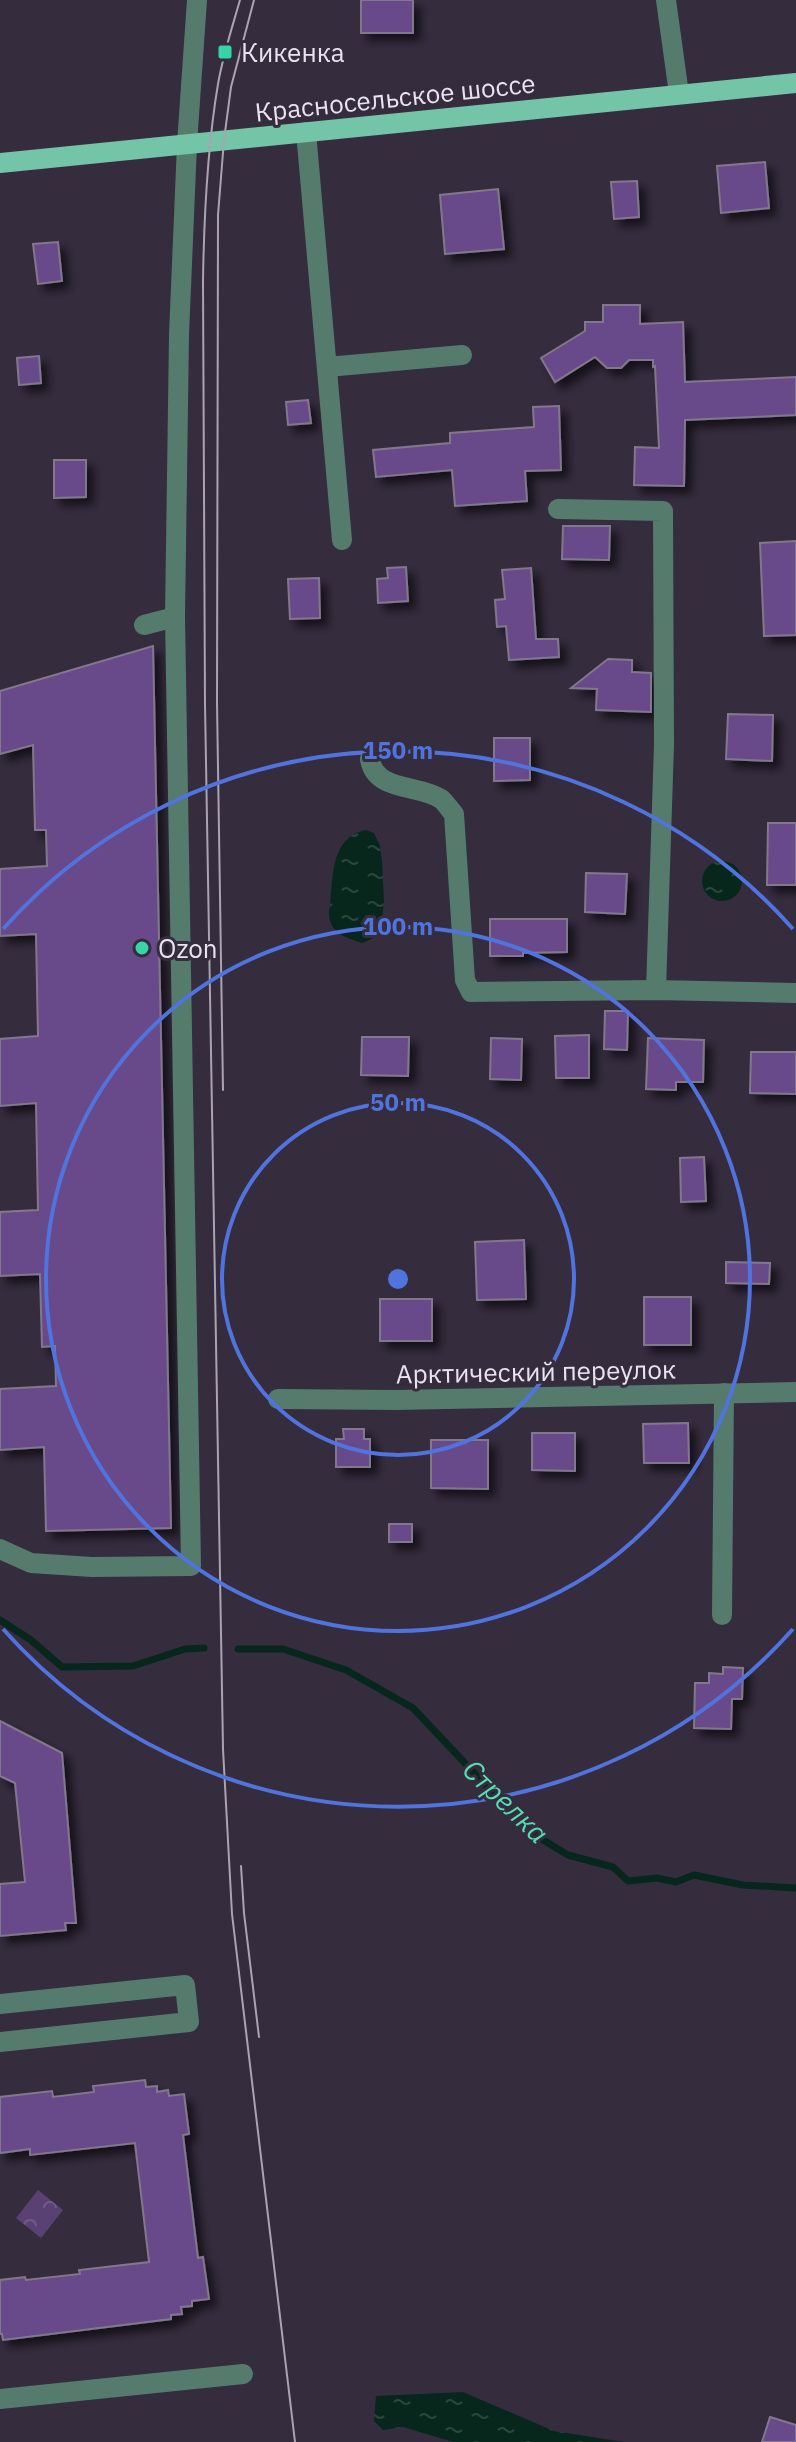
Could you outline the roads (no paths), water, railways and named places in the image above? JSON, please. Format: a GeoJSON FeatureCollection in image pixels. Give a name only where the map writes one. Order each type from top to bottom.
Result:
{"type":"FeatureCollection","features":[{"type":"Feature","properties":{"kind":"main road","name":"Красносельское шоссе"},"geometry":{"type":"LineString","coordinates":[[0,163],[796,83]]}},
{"type":"Feature","properties":{"kind":"street"},"geometry":{"type":"LineString","coordinates":[[0,1549],[31,1563],[92,1567],[191,1566],[175,617],[179,335],[197,0]]}},
{"type":"Feature","properties":{"kind":"street"},"geometry":{"type":"LineString","coordinates":[[666,0],[679,94]]}},
{"type":"Feature","properties":{"kind":"street"},"geometry":{"type":"LineString","coordinates":[[306,132],[342,540]]}},
{"type":"Feature","properties":{"kind":"street"},"geometry":{"type":"LineString","coordinates":[[327,367],[462,355]]}},
{"type":"Feature","properties":{"kind":"street"},"geometry":{"type":"LineString","coordinates":[[558,509],[663,511],[664,745],[656,990]]}},
{"type":"Feature","properties":{"kind":"street"},"geometry":{"type":"LineString","coordinates":[[144,625],[175,617]]}},
{"type":"Feature","properties":{"kind":"street"},"geometry":{"type":"LineString","coordinates":[[370,759],[372,769],[380,779],[441,799],[454,814],[465,980],[471,992],[656,990],[796,993]]}},
{"type":"Feature","properties":{"kind":"street","name":"Арктический переулок"},"geometry":{"type":"LineString","coordinates":[[278,1399],[396,1400],[796,1392]]}},
{"type":"Feature","properties":{"kind":"street"},"geometry":{"type":"LineString","coordinates":[[722,1615],[724,1393]]}},
{"type":"Feature","properties":{"kind":"street"},"geometry":{"type":"LineString","coordinates":[[0,2004],[185,1985],[189,2022],[0,2042]]}},
{"type":"Feature","properties":{"kind":"street"},"geometry":{"type":"LineString","coordinates":[[0,2399],[243,2374]]}},
{"type":"Feature","properties":{"kind":"water"},"geometry":{"type":"Polygon","coordinates":[[[366,830],[374,833],[380,846],[384,901],[381,929],[374,938],[362,943],[335,930],[329,913],[338,852],[344,842],[366,830]]]}},
{"type":"Feature","properties":{"kind":"water"},"geometry":{"type":"Polygon","coordinates":[[[722,861],[736,867],[742,881],[736,895],[722,901],[708,895],[702,881],[708,867],[722,861]]]}},
{"type":"Feature","properties":{"kind":"water"},"geometry":{"type":"Polygon","coordinates":[[[463,2392],[554,2431],[624,2442],[453,2442],[403,2427],[383,2430],[374,2421],[376,2396],[463,2392]]]}},
{"type":"Feature","properties":{"kind":"waterway"},"geometry":{"type":"LineString","coordinates":[[0,1620],[31,1640],[62,1667],[133,1666],[185,1649],[204,1648]]}},
{"type":"Feature","properties":{"kind":"waterway","name":"Стрелка"},"geometry":{"type":"LineString","coordinates":[[238,1649],[283,1649],[346,1670],[413,1708],[530,1832],[568,1855],[613,1867],[628,1881],[657,1878],[676,1882],[694,1875],[743,1885],[796,1888]]}},
{"type":"Feature","properties":{"kind":"tram line"},"geometry":{"type":"LineString","coordinates":[[240,0],[222,63],[214,108],[203,281],[205,704],[223,1749],[232,1914],[295,2442]]}},
{"type":"Feature","properties":{"kind":"tram line"},"geometry":{"type":"LineString","coordinates":[[223,1090],[217,703],[218,215],[231,87],[254,0]]}},
{"type":"Feature","properties":{"kind":"tram line"},"geometry":{"type":"LineString","coordinates":[[241,1866],[259,2037]]}},
{"type":"Feature","properties":{"kind":"place","name":"Кикенка"},"geometry":{"type":"Point","coordinates":[225,52]}},
{"type":"Feature","properties":{"kind":"place","name":"Ozon"},"geometry":{"type":"Point","coordinates":[142,948]}}]}
